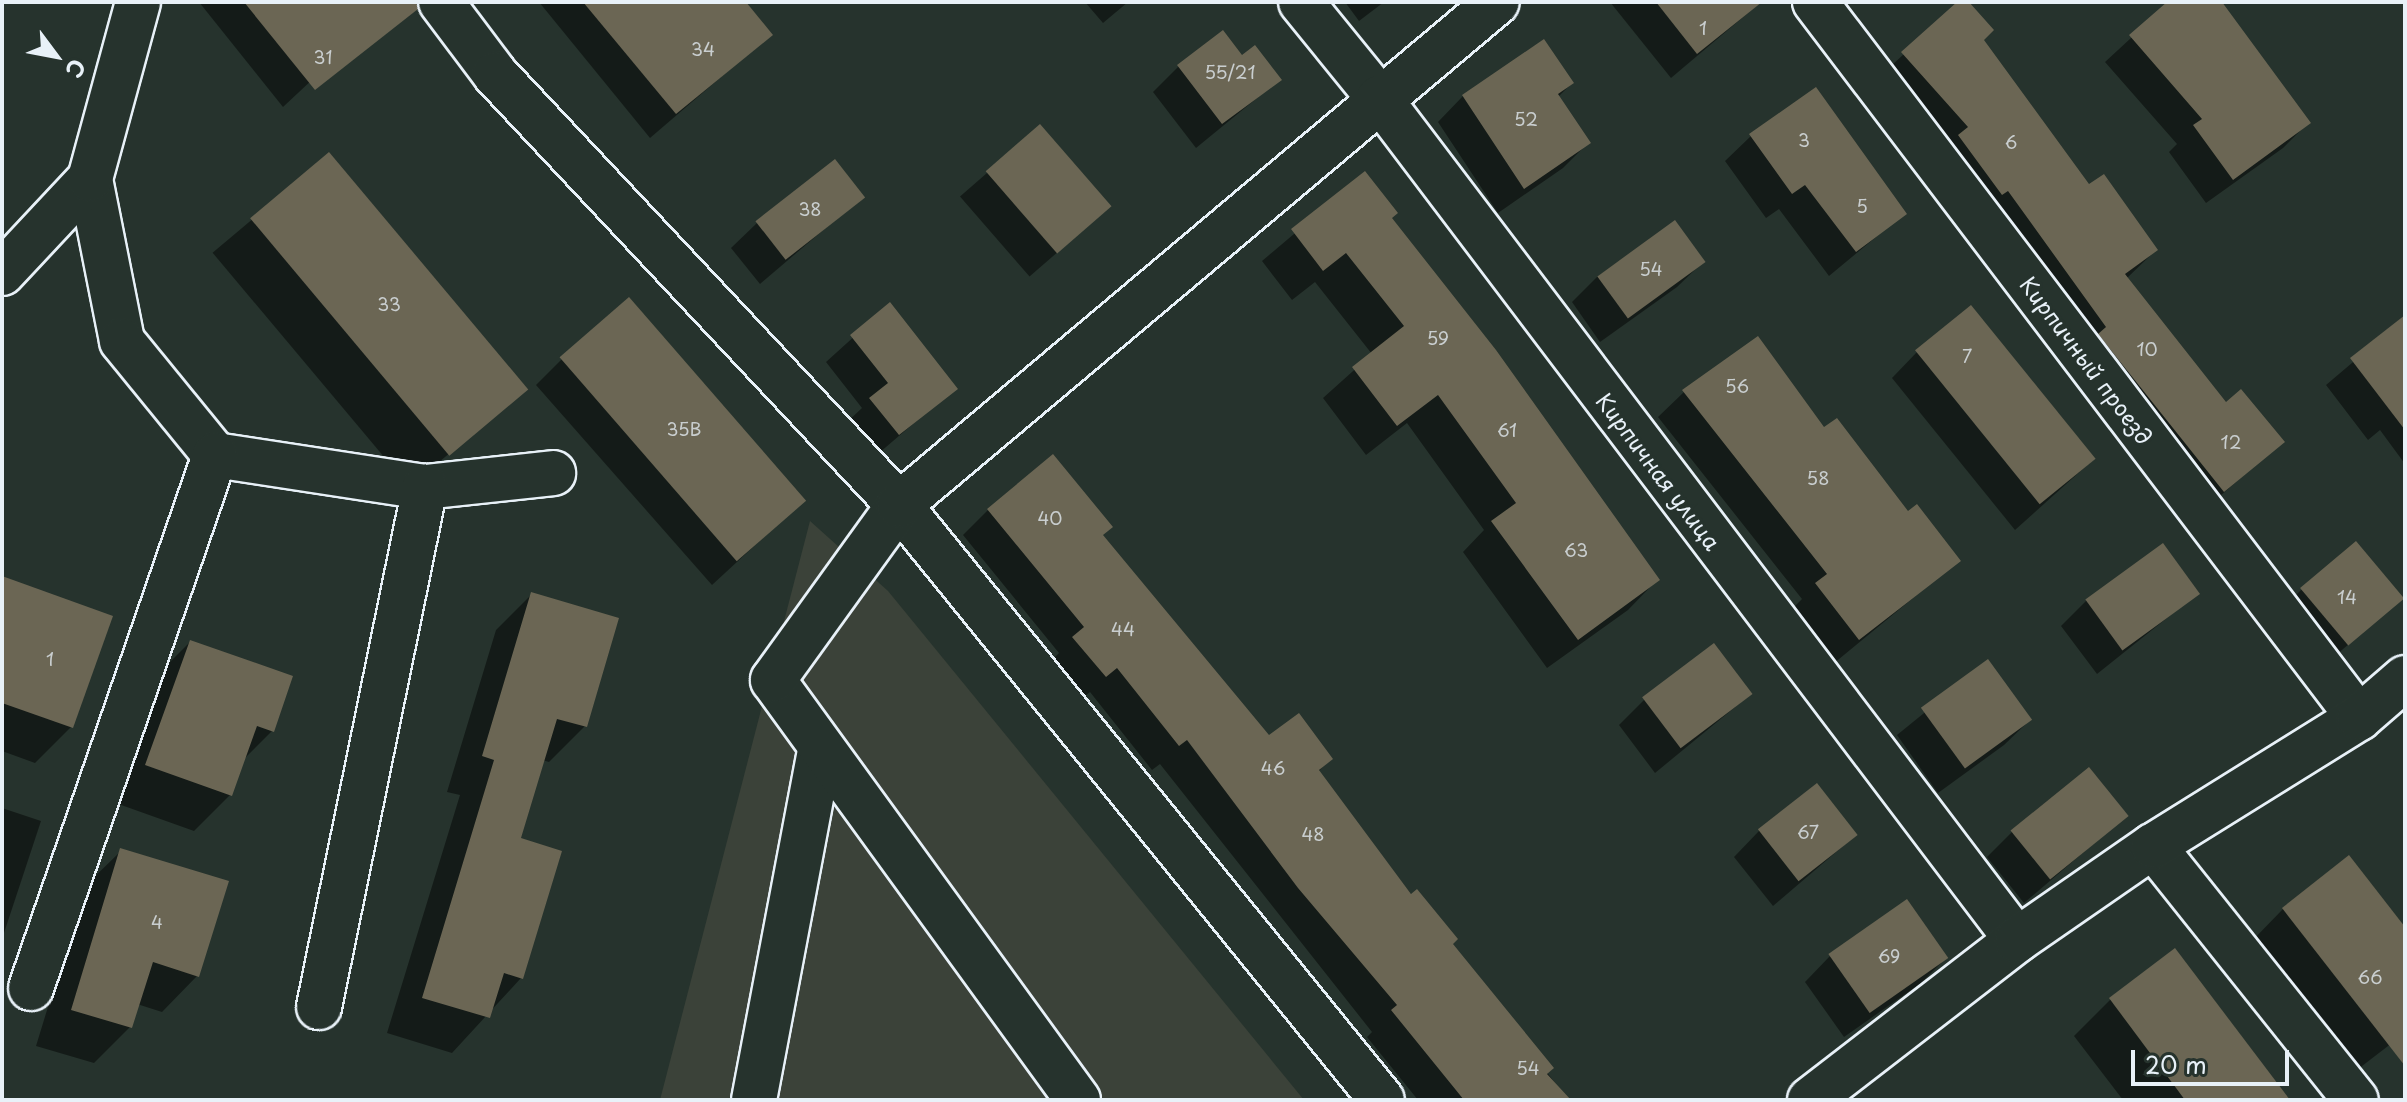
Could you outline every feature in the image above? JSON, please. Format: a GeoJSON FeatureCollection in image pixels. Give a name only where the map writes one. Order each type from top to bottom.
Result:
{"type":"FeatureCollection","features":[{"type":"Feature","properties":{"kind":"street"},"geometry":{"type":"LineString","coordinates":[[138,2],[90,179],[122,341],[215,455],[425,487],[553,473]]}},
{"type":"Feature","properties":{"kind":"street"},"geometry":{"type":"LineString","coordinates":[[441,2],[495,74],[899,505],[1382,1100]]}},
{"type":"Feature","properties":{"kind":"street","name":"Кирпичная улица"},"geometry":{"type":"LineString","coordinates":[[1301,2],[1379,98],[2017,940]]}},
{"type":"Feature","properties":{"kind":"street"},"geometry":{"type":"LineString","coordinates":[[1078,1100],[773,680],[899,505],[1379,98],[1497,2]]}},
{"type":"Feature","properties":{"kind":"street","name":"Кирпичный проезд"},"geometry":{"type":"LineString","coordinates":[[1815,2],[2359,718]]}},
{"type":"Feature","properties":{"kind":"street"},"geometry":{"type":"LineString","coordinates":[[2,273],[90,179]]}},
{"type":"Feature","properties":{"kind":"street"},"geometry":{"type":"LineString","coordinates":[[31,988],[215,455]]}},
{"type":"Feature","properties":{"kind":"street"},"geometry":{"type":"LineString","coordinates":[[319,1007],[425,487]]}},
{"type":"Feature","properties":{"kind":"street"},"geometry":{"type":"LineString","coordinates":[[1810,1100],[2017,940],[2153,846],[2359,718],[2405,678]]}},
{"type":"Feature","properties":{"kind":"street"},"geometry":{"type":"LineString","coordinates":[[754,1100],[821,747]]}},
{"type":"Feature","properties":{"kind":"street"},"geometry":{"type":"LineString","coordinates":[[2153,846],[2356,1100]]}},
{"type":"Feature","properties":{"kind":"shaded area"},"geometry":{"type":"Polygon","coordinates":[[[810,521],[888,591],[1304,1100],[660,1100],[810,521]]]}},
{"type":"Feature","properties":{"kind":"building"},"geometry":{"type":"Polygon","coordinates":[[[244,2],[416,2],[418,9],[315,90],[244,2]]]}},
{"type":"Feature","properties":{"kind":"building"},"geometry":{"type":"Polygon","coordinates":[[[583,2],[746,2],[773,35],[676,114],[583,2]]]}},
{"type":"Feature","properties":{"kind":"building"},"geometry":{"type":"Polygon","coordinates":[[[1656,2],[1762,2],[1697,54],[1656,2]]]}},
{"type":"Feature","properties":{"kind":"building"},"geometry":{"type":"Polygon","coordinates":[[[1957,2],[1969,2],[1994,30],[1984,40],[2089,184],[2104,174],[2158,250],[2125,274],[2226,402],[2241,389],[2285,442],[2224,492],[2098,334],[2106,327],[2008,191],[2002,195],[1958,135],[1968,127],[1901,52],[1957,2]]]}},
{"type":"Feature","properties":{"kind":"building"},"geometry":{"type":"Polygon","coordinates":[[[2167,2],[2222,2],[2311,123],[2233,180],[2193,125],[2202,119],[2129,35],[2167,2]]]}},
{"type":"Feature","properties":{"kind":"building"},"geometry":{"type":"Polygon","coordinates":[[[1223,30],[1242,55],[1255,45],[1282,80],[1222,124],[1177,65],[1223,30]]]}},
{"type":"Feature","properties":{"kind":"building"},"geometry":{"type":"Polygon","coordinates":[[[1544,39],[1574,83],[1558,94],[1591,143],[1524,189],[1462,95],[1544,39]]]}},
{"type":"Feature","properties":{"kind":"building"},"geometry":{"type":"Polygon","coordinates":[[[1816,87],[1907,214],[1856,252],[1805,185],[1792,194],[1749,134],[1816,87]]]}},
{"type":"Feature","properties":{"kind":"building"},"geometry":{"type":"Polygon","coordinates":[[[1040,124],[1112,206],[1057,253],[986,171],[1040,124]]]}},
{"type":"Feature","properties":{"kind":"building"},"geometry":{"type":"Polygon","coordinates":[[[329,152],[528,389],[449,456],[250,218],[329,152]]]}},
{"type":"Feature","properties":{"kind":"building"},"geometry":{"type":"Polygon","coordinates":[[[835,159],[865,198],[786,260],[755,221],[835,159]]]}},
{"type":"Feature","properties":{"kind":"building"},"geometry":{"type":"Polygon","coordinates":[[[1365,171],[1398,213],[1392,218],[1496,350],[1660,580],[1578,640],[1491,521],[1516,503],[1438,395],[1397,426],[1352,367],[1404,326],[1346,253],[1323,271],[1291,229],[1365,171]]]}},
{"type":"Feature","properties":{"kind":"building"},"geometry":{"type":"Polygon","coordinates":[[[1675,220],[1706,262],[1628,318],[1597,276],[1675,220]]]}},
{"type":"Feature","properties":{"kind":"building"},"geometry":{"type":"Polygon","coordinates":[[[629,297],[806,501],[737,561],[560,357],[629,297]]]}},
{"type":"Feature","properties":{"kind":"building"},"geometry":{"type":"Polygon","coordinates":[[[890,302],[958,389],[899,435],[869,398],[888,383],[850,335],[890,302]]]}},
{"type":"Feature","properties":{"kind":"building"},"geometry":{"type":"Polygon","coordinates":[[[1971,305],[2096,459],[2040,504],[1915,350],[1971,305]]]}},
{"type":"Feature","properties":{"kind":"building"},"geometry":{"type":"Polygon","coordinates":[[[2405,315],[2405,430],[2350,358],[2405,315]]]}},
{"type":"Feature","properties":{"kind":"building"},"geometry":{"type":"Polygon","coordinates":[[[1758,336],[1824,427],[1837,418],[1908,511],[1917,504],[1961,561],[1859,640],[1815,583],[1827,574],[1682,390],[1758,336]]]}},
{"type":"Feature","properties":{"kind":"building"},"geometry":{"type":"Polygon","coordinates":[[[1053,454],[1113,527],[1103,535],[1269,735],[1299,713],[1333,759],[1319,770],[1411,894],[1417,889],[1458,939],[1453,944],[1554,1068],[1547,1074],[1571,1100],[1464,1100],[1391,1010],[1397,1005],[1298,888],[1187,740],[1179,746],[1117,668],[1106,677],[1072,637],[1084,627],[987,509],[1053,454]]]}},
{"type":"Feature","properties":{"kind":"building"},"geometry":{"type":"Polygon","coordinates":[[[2356,541],[2404,598],[2348,645],[2300,588],[2356,541]]]}},
{"type":"Feature","properties":{"kind":"building"},"geometry":{"type":"Polygon","coordinates":[[[2163,543],[2200,594],[2122,650],[2085,599],[2163,543]]]}},
{"type":"Feature","properties":{"kind":"building"},"geometry":{"type":"Polygon","coordinates":[[[2,576],[113,616],[73,728],[2,703],[2,576]]]}},
{"type":"Feature","properties":{"kind":"building"},"geometry":{"type":"Polygon","coordinates":[[[531,592],[619,618],[587,727],[557,719],[521,838],[562,851],[523,979],[504,973],[490,1018],[422,998],[494,760],[482,756],[531,592]]]}},
{"type":"Feature","properties":{"kind":"building"},"geometry":{"type":"Polygon","coordinates":[[[190,640],[293,676],[274,732],[257,726],[232,796],[145,765],[190,640]]]}},
{"type":"Feature","properties":{"kind":"building"},"geometry":{"type":"Polygon","coordinates":[[[1714,643],[1753,694],[1681,748],[1642,697],[1714,643]]]}},
{"type":"Feature","properties":{"kind":"building"},"geometry":{"type":"Polygon","coordinates":[[[1988,659],[2032,720],[1965,768],[1921,708],[1988,659]]]}},
{"type":"Feature","properties":{"kind":"building"},"geometry":{"type":"Polygon","coordinates":[[[2089,767],[2129,816],[2050,880],[2011,831],[2089,767]]]}},
{"type":"Feature","properties":{"kind":"building"},"geometry":{"type":"Polygon","coordinates":[[[1817,783],[1858,835],[1799,881],[1758,829],[1817,783]]]}},
{"type":"Feature","properties":{"kind":"building"},"geometry":{"type":"Polygon","coordinates":[[[120,848],[229,881],[199,977],[153,962],[132,1028],[71,1010],[120,848]]]}},
{"type":"Feature","properties":{"kind":"building"},"geometry":{"type":"Polygon","coordinates":[[[2349,855],[2405,927],[2405,1066],[2282,908],[2349,855]]]}},
{"type":"Feature","properties":{"kind":"building"},"geometry":{"type":"Polygon","coordinates":[[[1907,899],[1948,958],[1870,1013],[1828,954],[1907,899]]]}},
{"type":"Feature","properties":{"kind":"building"},"geometry":{"type":"Polygon","coordinates":[[[2175,948],[2290,1100],[2185,1100],[2109,998],[2175,948]]]}}]}
